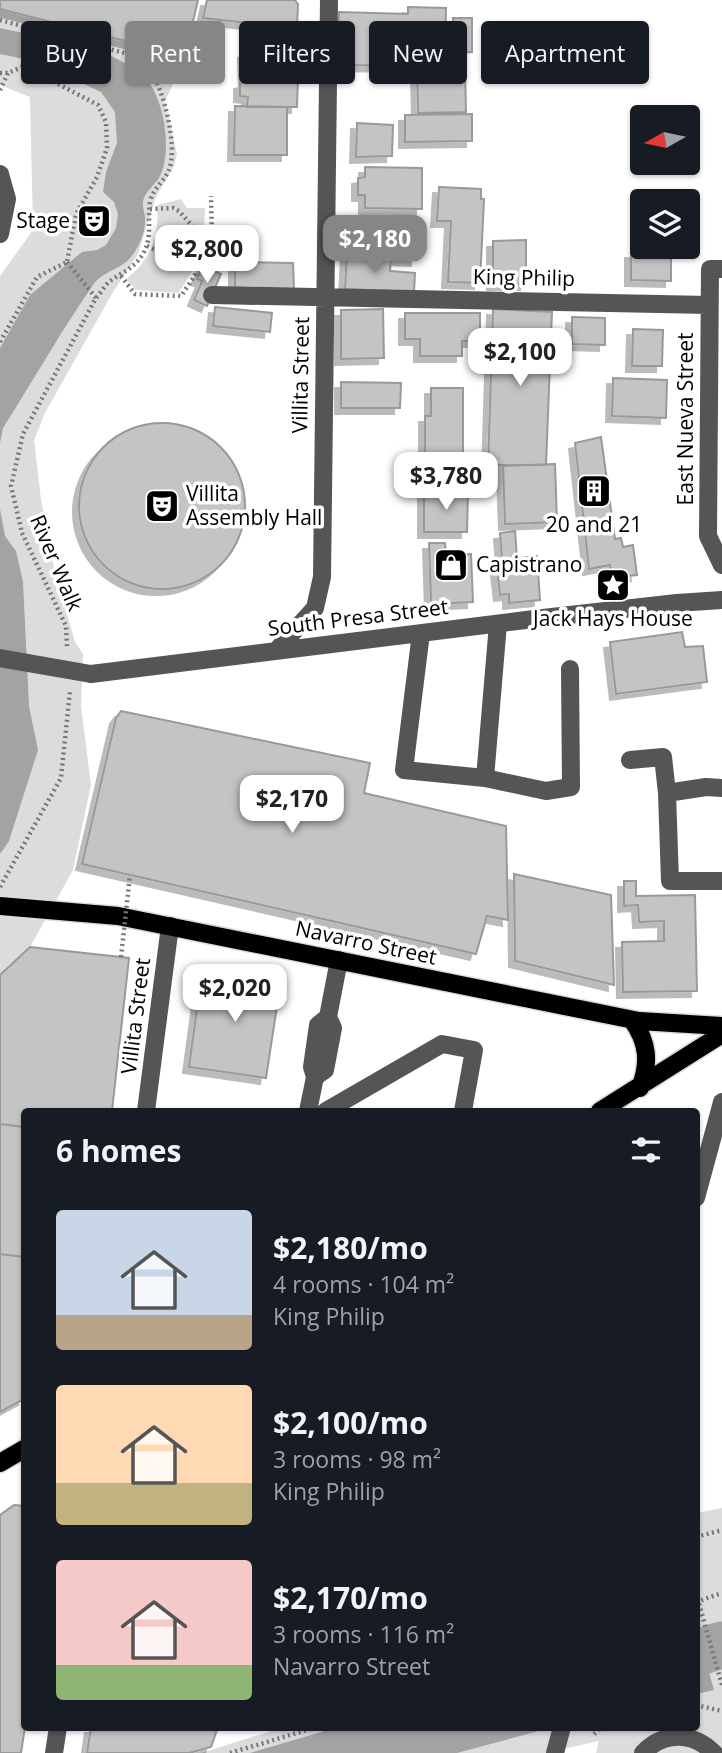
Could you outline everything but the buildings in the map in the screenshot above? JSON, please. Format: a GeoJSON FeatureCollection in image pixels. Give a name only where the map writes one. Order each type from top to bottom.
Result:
{"type":"FeatureCollection","features":[{"type":"Feature","properties":{"kind":"main road","name":"Navarro Street"},"geometry":{"type":"LineString","coordinates":[[0,906],[118,916],[632,1020],[722,1026]]}},
{"type":"Feature","properties":{"kind":"main road"},"geometry":{"type":"LineString","coordinates":[[632,1020],[640,1030],[647,1052],[640,1088]]}},
{"type":"Feature","properties":{"kind":"main road"},"geometry":{"type":"LineString","coordinates":[[605,1108],[722,1034]]}},
{"type":"Feature","properties":{"kind":"main road"},"geometry":{"type":"LineString","coordinates":[[0,1463],[21,1451]]}},
{"type":"Feature","properties":{"kind":"street","name":"Villita Street"},"geometry":{"type":"LineString","coordinates":[[276,651],[315,608],[322,577],[329,0]]}},
{"type":"Feature","properties":{"kind":"street"},"geometry":{"type":"LineString","coordinates":[[0,174],[7,199],[0,234]]}},
{"type":"Feature","properties":{"kind":"street","name":"East Nueva Street"},"geometry":{"type":"LineString","coordinates":[[716,269],[709,305],[708,536],[722,565]]}},
{"type":"Feature","properties":{"kind":"street","name":"King Philip"},"geometry":{"type":"LineString","coordinates":[[212,295],[709,305]]}},
{"type":"Feature","properties":{"kind":"street","name":"South Presa Street"},"geometry":{"type":"LineString","coordinates":[[0,658],[91,674],[421,633],[722,600]]}},
{"type":"Feature","properties":{"kind":"street"},"geometry":{"type":"LineString","coordinates":[[485,778],[498,624]]}},
{"type":"Feature","properties":{"kind":"street"},"geometry":{"type":"LineString","coordinates":[[421,633],[404,770],[485,778],[546,791],[571,787],[570,669]]}},
{"type":"Feature","properties":{"kind":"street"},"geometry":{"type":"LineString","coordinates":[[630,760],[663,757],[670,881],[722,881]]}},
{"type":"Feature","properties":{"kind":"street"},"geometry":{"type":"LineString","coordinates":[[667,793],[706,787],[722,788]]}},
{"type":"Feature","properties":{"kind":"street","name":"Villita Street"},"geometry":{"type":"LineString","coordinates":[[146,1108],[170,926]]}},
{"type":"Feature","properties":{"kind":"street"},"geometry":{"type":"LineString","coordinates":[[309,1108],[315,1077],[312,1067],[318,1025],[328,1017],[339,960]]}},
{"type":"Feature","properties":{"kind":"street"},"geometry":{"type":"LineString","coordinates":[[331,1108],[442,1044],[474,1050],[464,1108]]}},
{"type":"Feature","properties":{"kind":"street"},"geometry":{"type":"LineString","coordinates":[[700,1183],[722,1102]]}},
{"type":"Feature","properties":{"kind":"street"},"geometry":{"type":"LineString","coordinates":[[54,1753],[57,1731]]}},
{"type":"Feature","properties":{"kind":"street"},"geometry":{"type":"LineString","coordinates":[[555,1753],[561,1731]]}},
{"type":"Feature","properties":{"kind":"street"},"geometry":{"type":"LineString","coordinates":[[643,1753],[652,1743],[681,1735],[706,1745],[714,1753]]}},
{"type":"Feature","properties":{"kind":"path"},"geometry":{"type":"LineString","coordinates":[[0,20],[21,25]]}},
{"type":"Feature","properties":{"kind":"path"},"geometry":{"type":"LineString","coordinates":[[111,48],[136,55],[151,71],[168,120],[172,147],[169,171],[154,190],[147,246],[198,269]]}},
{"type":"Feature","properties":{"kind":"path"},"geometry":{"type":"LineString","coordinates":[[0,73],[8,74],[21,68]]}},
{"type":"Feature","properties":{"kind":"path"},"geometry":{"type":"LineString","coordinates":[[0,90],[8,74]]}},
{"type":"Feature","properties":{"kind":"path"},"geometry":{"type":"LineString","coordinates":[[59,84],[99,105],[106,122],[107,148],[97,177],[76,214],[67,262],[94,296]]}},
{"type":"Feature","properties":{"kind":"path"},"geometry":{"type":"LineString","coordinates":[[121,276],[135,294],[181,296],[198,269],[212,237],[211,196]]}},
{"type":"Feature","properties":{"kind":"path"},"geometry":{"type":"LineString","coordinates":[[150,209],[173,208],[179,211],[208,244]]}},
{"type":"Feature","properties":{"kind":"path","name":"River Walk"},"geometry":{"type":"LineString","coordinates":[[68,650],[66,626],[22,533],[11,486],[23,434],[94,296],[109,282],[130,270],[147,246]]}},
{"type":"Feature","properties":{"kind":"path"},"geometry":{"type":"LineString","coordinates":[[0,341],[37,277],[67,262]]}},
{"type":"Feature","properties":{"kind":"path"},"geometry":{"type":"LineString","coordinates":[[0,888],[61,778],[71,701],[70,688]]}},
{"type":"Feature","properties":{"kind":"path"},"geometry":{"type":"LineString","coordinates":[[121,957],[130,874]]}},
{"type":"Feature","properties":{"kind":"path"},"geometry":{"type":"LineString","coordinates":[[700,1537],[722,1530]]}},
{"type":"Feature","properties":{"kind":"path"},"geometry":{"type":"LineString","coordinates":[[700,1601],[722,1593]]}},
{"type":"Feature","properties":{"kind":"path"},"geometry":{"type":"LineString","coordinates":[[700,1607],[722,1685]]}},
{"type":"Feature","properties":{"kind":"path"},"geometry":{"type":"LineString","coordinates":[[700,1706],[722,1711]]}},
{"type":"Feature","properties":{"kind":"path"},"geometry":{"type":"LineString","coordinates":[[230,1753],[304,1731]]}},
{"type":"Feature","properties":{"kind":"path"},"geometry":{"type":"LineString","coordinates":[[594,1734],[597,1731]]}},
{"type":"Feature","properties":{"kind":"shaded area"},"geometry":{"type":"Polygon","coordinates":[[[0,9],[47,21],[21,21],[21,84],[111,84],[111,37],[125,41],[125,84],[173,84],[165,102],[177,154],[174,166],[156,197],[138,254],[113,292],[45,413],[34,440],[41,500],[54,568],[75,642],[83,654],[81,706],[91,785],[73,870],[30,947],[0,975],[0,276],[33,230],[30,97],[0,85],[0,9]]]}},
{"type":"Feature","properties":{"kind":"shaded area"},"geometry":{"type":"Polygon","coordinates":[[[0,28],[21,32],[21,58],[0,54],[0,28]]]}},
{"type":"Feature","properties":{"kind":"shaded area"},"geometry":{"type":"Polygon","coordinates":[[[111,56],[125,63],[125,84],[149,84],[164,122],[164,165],[160,176],[144,198],[145,227],[136,249],[129,259],[93,285],[3,428],[0,443],[0,348],[30,295],[82,252],[97,250],[106,245],[116,228],[118,214],[114,202],[103,192],[106,172],[117,143],[115,112],[101,92],[84,84],[111,84],[111,56]]]}},
{"type":"Feature","properties":{"kind":"shaded area"},"geometry":{"type":"Polygon","coordinates":[[[181,199],[187,208],[205,208],[202,242],[196,263],[178,293],[136,290],[126,279],[142,264],[152,246],[157,227],[157,205],[181,199]]]}},
{"type":"Feature","properties":{"kind":"shaded area"},"geometry":{"type":"Polygon","coordinates":[[[0,509],[5,536],[16,551],[23,582],[29,706],[38,750],[9,841],[0,854],[0,509]]]}},
{"type":"Feature","properties":{"kind":"shaded area"},"geometry":{"type":"Polygon","coordinates":[[[722,1508],[722,1753],[596,1753],[599,1741],[545,1753],[201,1753],[271,1731],[700,1731],[700,1512],[722,1508]]]}},
{"type":"Feature","properties":{"kind":"shaded area"},"geometry":{"type":"Polygon","coordinates":[[[700,1641],[714,1690],[700,1693],[700,1641]]]}},
{"type":"Feature","properties":{"kind":"shaded area"},"geometry":{"type":"Polygon","coordinates":[[[324,1731],[538,1731],[457,1753],[250,1753],[324,1731]]]}},
{"type":"Feature","properties":{"kind":"waterway"},"geometry":{"type":"LineString","coordinates":[[700,1652],[722,1645]]}},
{"type":"Feature","properties":{"kind":"place","name":"Stage"},"geometry":{"type":"Point","coordinates":[94,221]}},
{"type":"Feature","properties":{"kind":"place","name":"20 and 21"},"geometry":{"type":"Point","coordinates":[594,491]}},
{"type":"Feature","properties":{"kind":"place","name":"Villita Assembly Hall"},"geometry":{"type":"Point","coordinates":[162,506]}},
{"type":"Feature","properties":{"kind":"place","name":"Capistrano"},"geometry":{"type":"Point","coordinates":[451,565]}},
{"type":"Feature","properties":{"kind":"place","name":"Jack Hays House"},"geometry":{"type":"Point","coordinates":[613,585]}}]}
